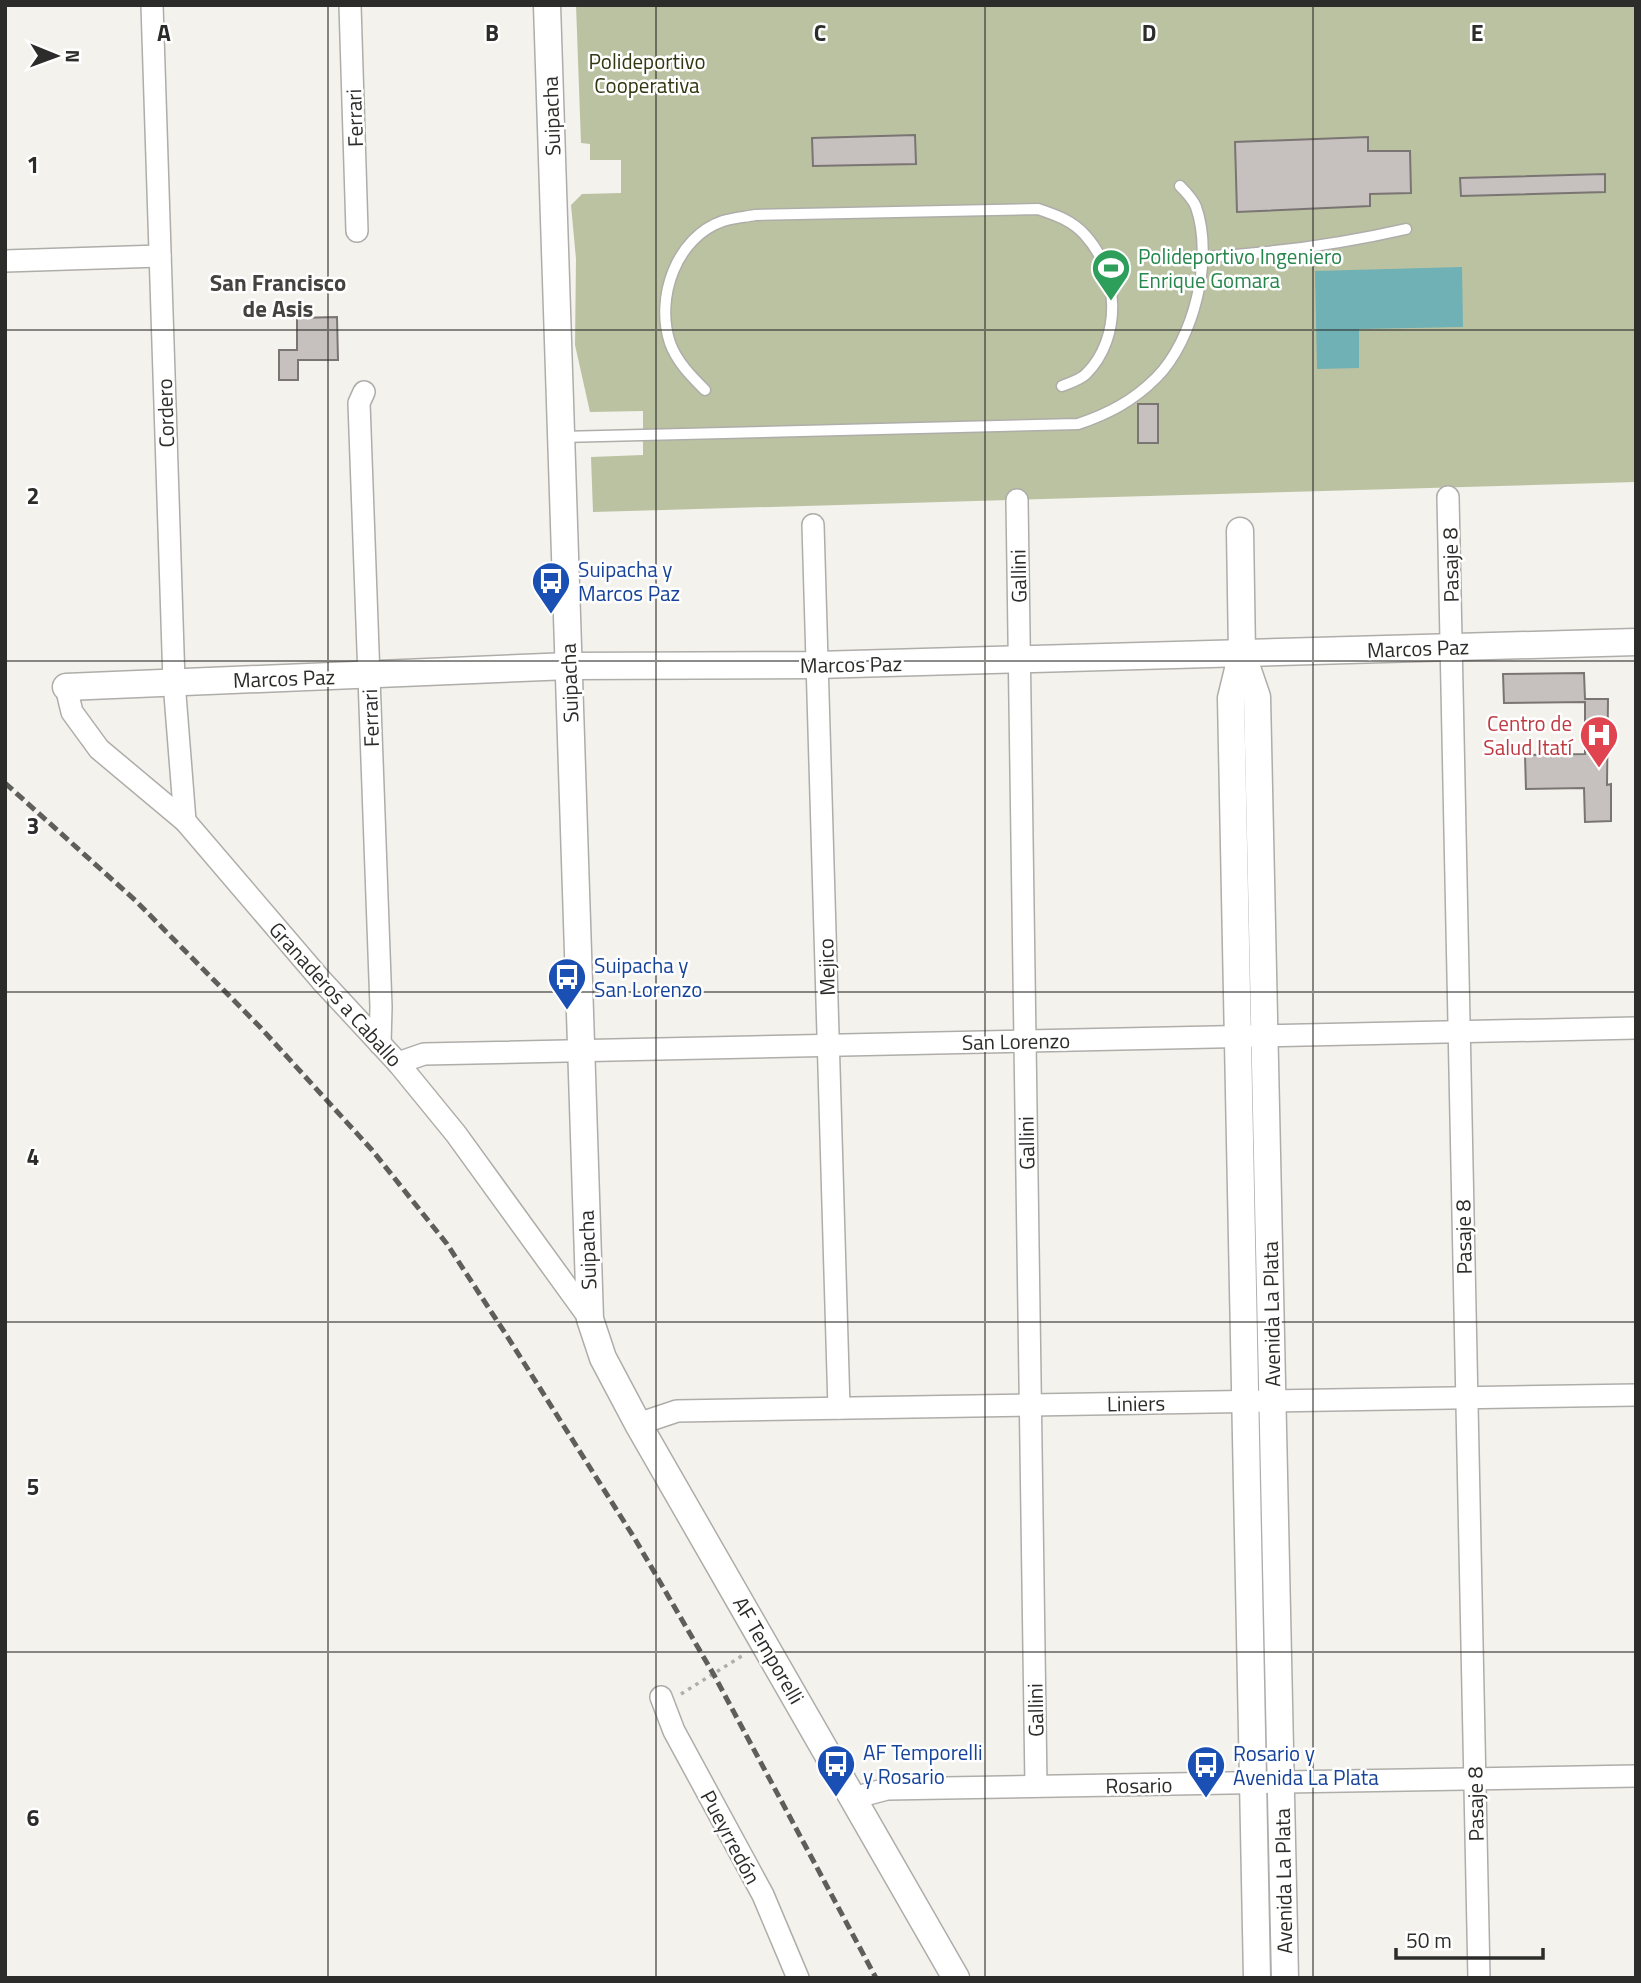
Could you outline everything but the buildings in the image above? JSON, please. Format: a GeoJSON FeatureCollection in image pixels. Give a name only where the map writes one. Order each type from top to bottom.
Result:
{"type":"FeatureCollection","features":[{"type":"Feature","properties":{"kind":"street","name":"Cordero"},"geometry":{"type":"LineString","coordinates":[[152,5],[174,682],[185,821]]}},
{"type":"Feature","properties":{"kind":"street","name":"Ferrari"},"geometry":{"type":"LineString","coordinates":[[350,5],[357,231]]}},
{"type":"Feature","properties":{"kind":"street","name":"Suipacha"},"geometry":{"type":"LineString","coordinates":[[547,5],[590,1319]]}},
{"type":"Feature","properties":{"kind":"street"},"geometry":{"type":"LineString","coordinates":[[5,261],[160,256]]}},
{"type":"Feature","properties":{"kind":"street","name":"Ferrari"},"geometry":{"type":"LineString","coordinates":[[364,392],[359,402],[381,1007],[380,1044]]}},
{"type":"Feature","properties":{"kind":"street","name":"Pasaje 8"},"geometry":{"type":"LineString","coordinates":[[1448,497],[1479,1978]]}},
{"type":"Feature","properties":{"kind":"street","name":"Gallini"},"geometry":{"type":"LineString","coordinates":[[1017,500],[1036,1786]]}},
{"type":"Feature","properties":{"kind":"street","name":"Mejico"},"geometry":{"type":"LineString","coordinates":[[813,525],[839,1408]]}},
{"type":"Feature","properties":{"kind":"street","name":"Avenida La Plata"},"geometry":{"type":"LineString","coordinates":[[1240,531],[1242,653],[1231,698],[1257,1978]]}},
{"type":"Feature","properties":{"kind":"street","name":"Marcos Paz"},"geometry":{"type":"LineString","coordinates":[[66,687],[569,666],[817,665],[1636,642]]}},
{"type":"Feature","properties":{"kind":"street","name":"Avenida La Plata"},"geometry":{"type":"LineString","coordinates":[[1242,653],[1257,697],[1285,1978]]}},
{"type":"Feature","properties":{"kind":"street","name":"Granaderos a Caballo"},"geometry":{"type":"LineString","coordinates":[[66,687],[72,712],[99,749],[185,821],[398,1063],[456,1134],[590,1319]]}},
{"type":"Feature","properties":{"kind":"street","name":"San Lorenzo"},"geometry":{"type":"LineString","coordinates":[[398,1063],[424,1054],[1636,1028]]}},
{"type":"Feature","properties":{"kind":"street","name":"AF Temporelli"},"geometry":{"type":"LineString","coordinates":[[590,1319],[603,1358],[638,1424],[956,1978]]}},
{"type":"Feature","properties":{"kind":"street","name":"Liniers"},"geometry":{"type":"LineString","coordinates":[[638,1424],[677,1410],[1636,1395]]}},
{"type":"Feature","properties":{"kind":"street","name":"Pueyrredón"},"geometry":{"type":"LineString","coordinates":[[662,1697],[674,1731],[763,1895],[798,1978]]}},
{"type":"Feature","properties":{"kind":"street","name":"Rosario"},"geometry":{"type":"LineString","coordinates":[[853,1798],[887,1789],[1636,1776]]}},
{"type":"Feature","properties":{"kind":"lane"},"geometry":{"type":"LineString","coordinates":[[561,437],[1078,424],[1103,416],[1127,403],[1158,376],[1178,345],[1193,313],[1204,257],[1203,233],[1195,205],[1181,186]]}},
{"type":"Feature","properties":{"kind":"lane"},"geometry":{"type":"LineString","coordinates":[[705,390],[684,370],[670,344],[664,315],[667,286],[679,260],[697,237],[722,221],[755,215],[1038,209],[1063,218],[1084,234],[1099,254],[1110,280],[1113,317],[1102,351],[1085,375],[1062,386]]}},
{"type":"Feature","properties":{"kind":"lane"},"geometry":{"type":"LineString","coordinates":[[1204,257],[1293,251],[1347,243],[1406,229]]}},
{"type":"Feature","properties":{"kind":"path"},"geometry":{"type":"LineString","coordinates":[[662,1697],[681,1694],[764,1641]]}},
{"type":"Feature","properties":{"kind":"green space","name":"Polideportivo Ingeniero Enrique Gomara"},"geometry":{"type":"Polygon","coordinates":[[[576,5],[1636,5],[1636,482],[593,512],[591,457],[643,455],[643,411],[590,412],[575,345],[576,259],[571,205],[582,194],[621,193],[621,160],[590,160],[590,144],[581,143],[576,5]]]}},
{"type":"Feature","properties":{"kind":"water"},"geometry":{"type":"Polygon","coordinates":[[[1462,267],[1463,327],[1359,329],[1359,368],[1317,369],[1315,271],[1462,267]]]}},
{"type":"Feature","properties":{"kind":"railway"},"geometry":{"type":"LineString","coordinates":[[5,783],[136,901],[260,1027],[372,1150],[447,1244],[635,1539],[714,1675],[876,1978]]}},
{"type":"Feature","properties":{"kind":"place","name":"Polideportivo Ingeniero Enrique Gomara"},"geometry":{"type":"Point","coordinates":[1111,302]}},
{"type":"Feature","properties":{"kind":"place","name":"Suipacha y Marcos Paz"},"geometry":{"type":"Point","coordinates":[551,615]}},
{"type":"Feature","properties":{"kind":"place","name":"Centro de Salud Itatí"},"geometry":{"type":"Point","coordinates":[1599,769]}},
{"type":"Feature","properties":{"kind":"place","name":"Suipacha y San Lorenzo"},"geometry":{"type":"Point","coordinates":[567,1011]}},
{"type":"Feature","properties":{"kind":"place","name":"AF Temporelli y Rosario"},"geometry":{"type":"Point","coordinates":[836,1798]}},
{"type":"Feature","properties":{"kind":"place","name":"Rosario y Avenida La Plata"},"geometry":{"type":"Point","coordinates":[1206,1799]}},
{"type":"Feature","properties":{"kind":"district","name":"San Francisco de Asis"},"geometry":{"type":"Point","coordinates":[278,295]}},
{"type":"Feature","properties":{"kind":"park label","name":"Polideportivo Cooperativa"},"geometry":{"type":"Point","coordinates":[647,73]}}]}
